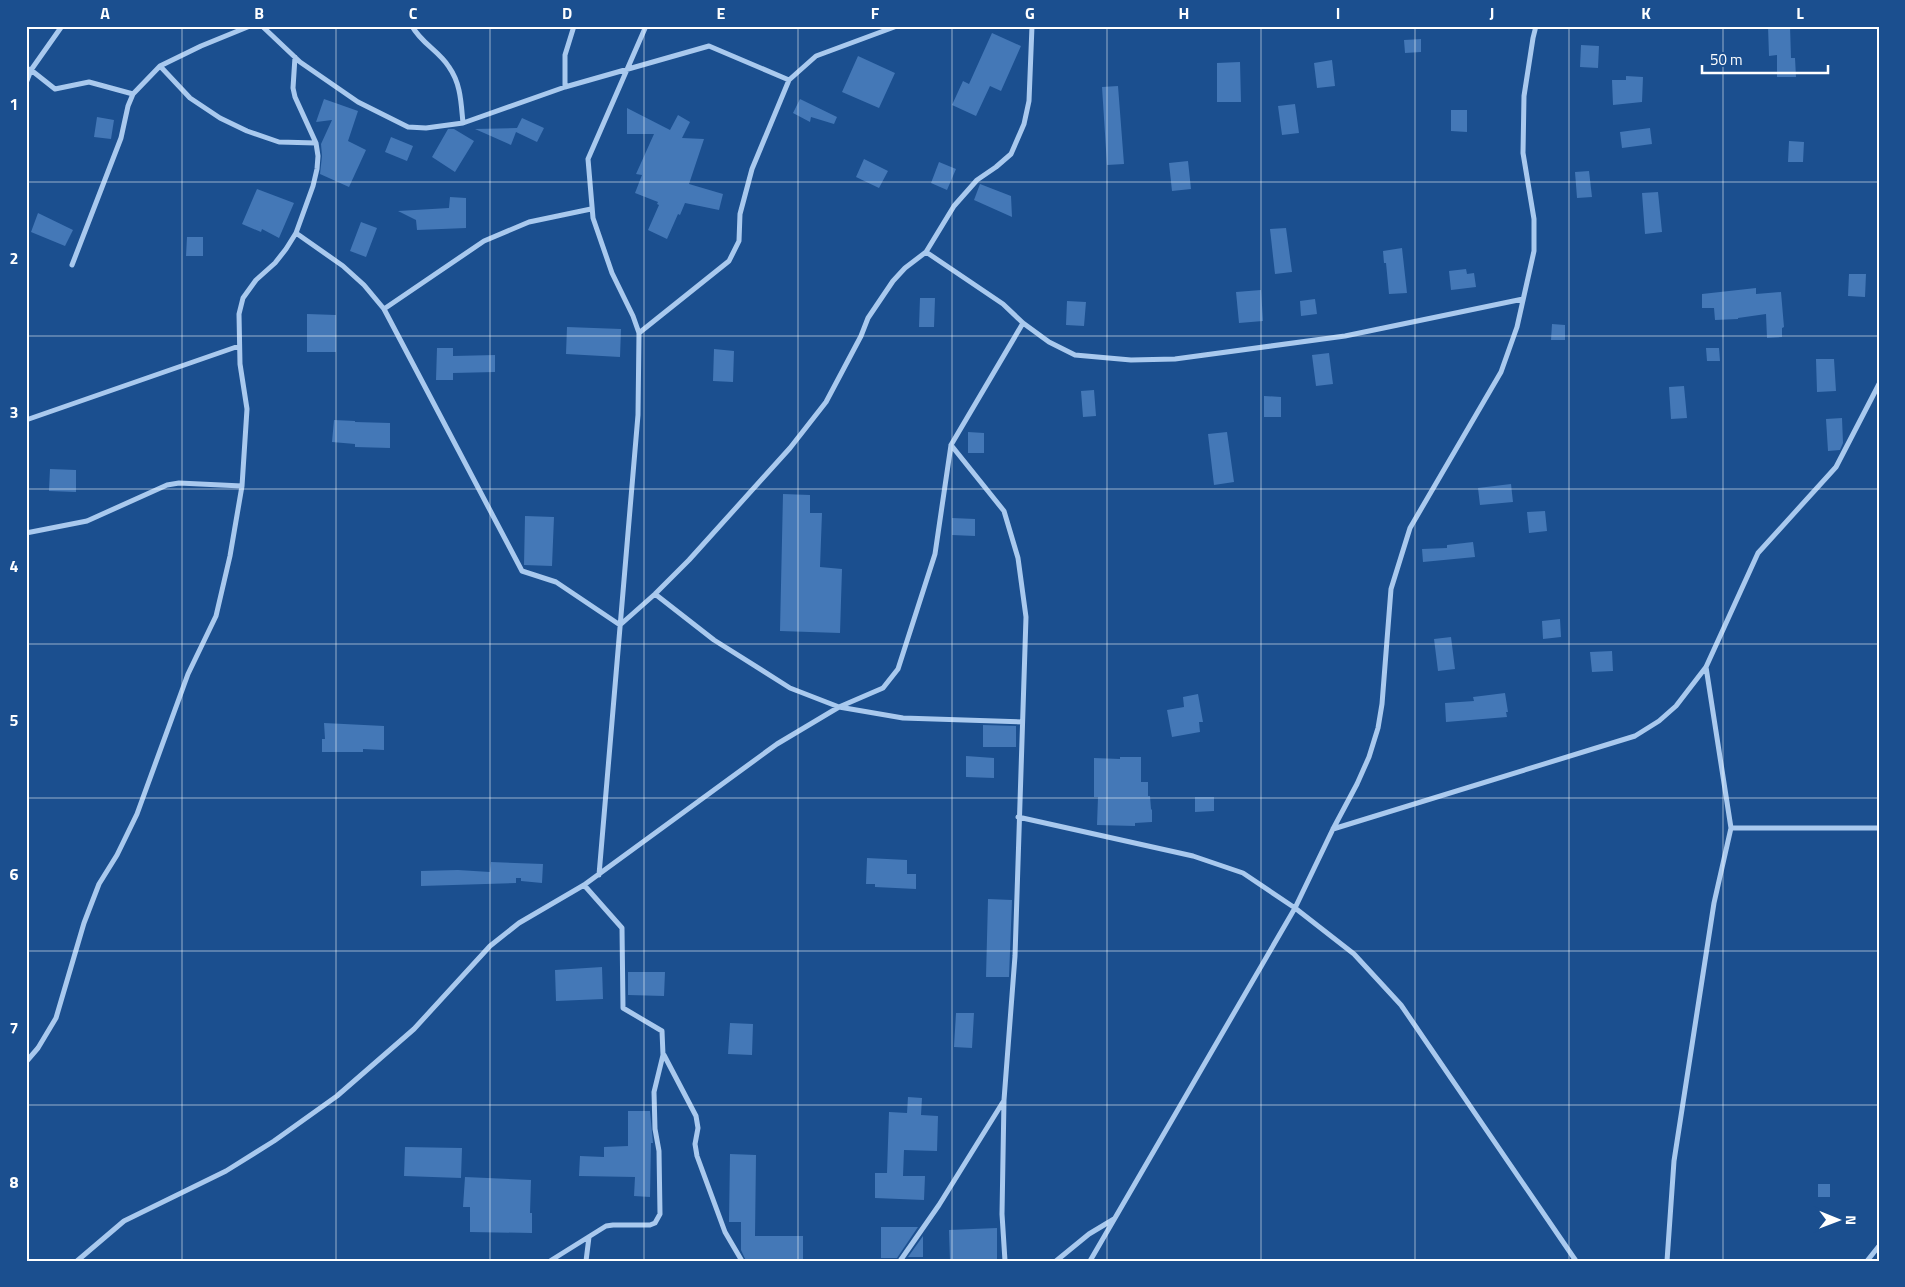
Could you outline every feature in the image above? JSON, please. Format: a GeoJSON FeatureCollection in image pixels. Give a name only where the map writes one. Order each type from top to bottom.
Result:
{"type":"FeatureCollection","features":[{"type":"Feature","properties":{"kind":"street"},"geometry":{"type":"LineString","coordinates":[[26,84],[29,69],[62,26]]}},
{"type":"Feature","properties":{"kind":"street"},"geometry":{"type":"LineString","coordinates":[[72,265],[121,138],[128,106],[133,94],[160,66],[201,46],[250,26]]}},
{"type":"Feature","properties":{"kind":"street"},"geometry":{"type":"LineString","coordinates":[[262,26],[294,57],[358,102],[408,127],[426,128],[463,123],[565,87],[709,46],[789,80]]}},
{"type":"Feature","properties":{"kind":"street"},"geometry":{"type":"LineString","coordinates":[[412,26],[427,45],[449,65],[459,85],[463,123]]}},
{"type":"Feature","properties":{"kind":"street"},"geometry":{"type":"LineString","coordinates":[[565,87],[565,55],[574,26]]}},
{"type":"Feature","properties":{"kind":"street"},"geometry":{"type":"LineString","coordinates":[[599,875],[638,414],[638,333],[630,309],[612,273],[591,209],[588,159],[646,26]]}},
{"type":"Feature","properties":{"kind":"street"},"geometry":{"type":"LineString","coordinates":[[638,333],[729,261],[738,242],[740,214],[752,170],[789,80],[816,56],[897,26]]}},
{"type":"Feature","properties":{"kind":"street"},"geometry":{"type":"LineString","coordinates":[[620,625],[689,560],[790,448],[826,402],[861,336],[868,318],[893,281],[905,268],[926,252],[954,206],[976,180],[1011,154],[1024,124],[1029,101],[1032,26]]}},
{"type":"Feature","properties":{"kind":"street"},"geometry":{"type":"LineString","coordinates":[[1090,1261],[1295,908],[1356,784],[1378,728],[1390,589],[1410,528],[1501,372],[1517,327],[1534,251],[1534,220],[1524,152],[1524,96],[1536,26]]}},
{"type":"Feature","properties":{"kind":"street"},"geometry":{"type":"LineString","coordinates":[[26,1062],[38,1048],[56,1018],[84,923],[99,884],[117,855],[137,814],[188,674],[216,616],[230,556],[242,486],[248,409],[240,364],[239,314],[244,298],[256,280],[275,264],[296,233],[317,169],[316,143],[295,97],[293,88],[294,57]]}},
{"type":"Feature","properties":{"kind":"street"},"geometry":{"type":"LineString","coordinates":[[160,66],[190,98],[220,118],[279,142],[316,143]]}},
{"type":"Feature","properties":{"kind":"street"},"geometry":{"type":"LineString","coordinates":[[29,69],[54,89],[89,82],[133,94]]}},
{"type":"Feature","properties":{"kind":"street"},"geometry":{"type":"LineString","coordinates":[[384,309],[484,241],[529,222],[591,209]]}},
{"type":"Feature","properties":{"kind":"street"},"geometry":{"type":"LineString","coordinates":[[296,233],[343,266],[364,285],[384,309],[522,571],[556,582],[620,625]]}},
{"type":"Feature","properties":{"kind":"street"},"geometry":{"type":"LineString","coordinates":[[926,252],[1003,304],[1023,323],[1049,342],[1075,354],[1131,360],[1175,359],[1345,336],[1523,299]]}},
{"type":"Feature","properties":{"kind":"street"},"geometry":{"type":"LineString","coordinates":[[77,1261],[124,1221],[226,1171],[274,1141],[337,1096],[414,1029],[490,946],[519,923],[599,875],[777,744],[839,707],[883,688],[898,668],[935,554],[951,445],[1023,323]]}},
{"type":"Feature","properties":{"kind":"street"},"geometry":{"type":"LineString","coordinates":[[26,420],[239,346]]}},
{"type":"Feature","properties":{"kind":"street"},"geometry":{"type":"LineString","coordinates":[[1333,828],[1635,736],[1659,721],[1676,706],[1706,667],[1758,553],[1836,467],[1879,384]]}},
{"type":"Feature","properties":{"kind":"street"},"geometry":{"type":"LineString","coordinates":[[951,445],[1004,511],[1018,558],[1026,617],[1018,817],[1015,956],[1004,1100],[1002,1214],[1005,1261]]}},
{"type":"Feature","properties":{"kind":"street"},"geometry":{"type":"LineString","coordinates":[[26,533],[86,521],[167,485],[179,483],[242,486]]}},
{"type":"Feature","properties":{"kind":"street"},"geometry":{"type":"LineString","coordinates":[[655,594],[714,640],[790,688],[839,707],[904,718],[1022,722]]}},
{"type":"Feature","properties":{"kind":"street"},"geometry":{"type":"LineString","coordinates":[[1667,1261],[1674,1161],[1714,903],[1731,828],[1706,667]]}},
{"type":"Feature","properties":{"kind":"street"},"geometry":{"type":"LineString","coordinates":[[1018,817],[1193,856],[1243,873],[1295,908],[1354,954],[1402,1004],[1576,1261]]}},
{"type":"Feature","properties":{"kind":"street"},"geometry":{"type":"LineString","coordinates":[[1731,828],[1879,828]]}},
{"type":"Feature","properties":{"kind":"street"},"geometry":{"type":"LineString","coordinates":[[550,1261],[606,1226],[656,1223],[660,1214],[659,1151],[654,1092],[664,1055],[662,1031],[623,1008],[622,928],[584,885]]}},
{"type":"Feature","properties":{"kind":"street"},"geometry":{"type":"LineString","coordinates":[[664,1055],[696,1116],[698,1128],[695,1144],[697,1156],[725,1232],[742,1261]]}},
{"type":"Feature","properties":{"kind":"street"},"geometry":{"type":"LineString","coordinates":[[900,1261],[939,1205],[1004,1100]]}},
{"type":"Feature","properties":{"kind":"street"},"geometry":{"type":"LineString","coordinates":[[1056,1261],[1089,1234],[1115,1219]]}},
{"type":"Feature","properties":{"kind":"street"},"geometry":{"type":"LineString","coordinates":[[586,1261],[589,1237]]}},
{"type":"Feature","properties":{"kind":"street"},"geometry":{"type":"LineString","coordinates":[[1867,1261],[1879,1246]]}},
{"type":"Feature","properties":{"kind":"building"},"geometry":{"type":"Polygon","coordinates":[[[1768,26],[1790,26],[1791,58],[1795,58],[1796,77],[1777,77],[1777,55],[1769,56],[1768,26]]]}},
{"type":"Feature","properties":{"kind":"building"},"geometry":{"type":"Polygon","coordinates":[[[992,33],[1021,46],[1001,91],[990,86],[976,116],[952,105],[963,81],[969,84],[992,33]]]}},
{"type":"Feature","properties":{"kind":"building"},"geometry":{"type":"Polygon","coordinates":[[[1421,39],[1421,52],[1405,53],[1404,40],[1421,39]]]}},
{"type":"Feature","properties":{"kind":"building"},"geometry":{"type":"Polygon","coordinates":[[[1581,45],[1599,46],[1598,68],[1580,67],[1581,45]]]}},
{"type":"Feature","properties":{"kind":"building"},"geometry":{"type":"Polygon","coordinates":[[[858,56],[895,73],[879,108],[842,92],[858,56]]]}},
{"type":"Feature","properties":{"kind":"building"},"geometry":{"type":"Polygon","coordinates":[[[1332,60],[1335,86],[1317,88],[1314,63],[1332,60]]]}},
{"type":"Feature","properties":{"kind":"building"},"geometry":{"type":"Polygon","coordinates":[[[1240,62],[1241,102],[1217,102],[1217,63],[1240,62]]]}},
{"type":"Feature","properties":{"kind":"building"},"geometry":{"type":"Polygon","coordinates":[[[1626,76],[1643,77],[1642,102],[1613,105],[1612,80],[1626,80],[1626,76]]]}},
{"type":"Feature","properties":{"kind":"building"},"geometry":{"type":"Polygon","coordinates":[[[1118,86],[1124,164],[1107,165],[1102,87],[1118,86]]]}},
{"type":"Feature","properties":{"kind":"building"},"geometry":{"type":"Polygon","coordinates":[[[324,99],[358,111],[348,141],[366,150],[349,187],[320,174],[321,144],[332,120],[316,122],[324,99]]]}},
{"type":"Feature","properties":{"kind":"building"},"geometry":{"type":"Polygon","coordinates":[[[800,99],[837,117],[834,124],[811,117],[810,122],[793,113],[800,99]]]}},
{"type":"Feature","properties":{"kind":"building"},"geometry":{"type":"Polygon","coordinates":[[[1295,104],[1299,133],[1282,135],[1278,106],[1295,104]]]}},
{"type":"Feature","properties":{"kind":"building"},"geometry":{"type":"Polygon","coordinates":[[[627,108],[670,130],[678,115],[690,122],[682,138],[704,139],[689,184],[723,194],[719,210],[685,203],[667,239],[648,230],[659,205],[657,204],[658,202],[635,193],[642,175],[636,174],[654,134],[627,134],[627,108]]]}},
{"type":"Feature","properties":{"kind":"building"},"geometry":{"type":"Polygon","coordinates":[[[1451,110],[1467,110],[1467,132],[1451,131],[1451,110]]]}},
{"type":"Feature","properties":{"kind":"building"},"geometry":{"type":"Polygon","coordinates":[[[97,117],[114,120],[111,139],[94,137],[97,117]]]}},
{"type":"Feature","properties":{"kind":"building"},"geometry":{"type":"Polygon","coordinates":[[[522,118],[544,128],[537,142],[516,132],[511,145],[475,129],[517,128],[522,118]]]}},
{"type":"Feature","properties":{"kind":"building"},"geometry":{"type":"Polygon","coordinates":[[[1650,128],[1652,144],[1622,148],[1620,132],[1650,128]]]}},
{"type":"Feature","properties":{"kind":"building"},"geometry":{"type":"Polygon","coordinates":[[[448,129],[454,129],[474,141],[455,172],[432,157],[448,129]]]}},
{"type":"Feature","properties":{"kind":"building"},"geometry":{"type":"Polygon","coordinates":[[[391,137],[413,146],[407,161],[385,152],[391,137]]]}},
{"type":"Feature","properties":{"kind":"building"},"geometry":{"type":"Polygon","coordinates":[[[1789,141],[1804,142],[1803,162],[1788,162],[1789,141]]]}},
{"type":"Feature","properties":{"kind":"building"},"geometry":{"type":"Polygon","coordinates":[[[864,159],[888,171],[879,188],[856,177],[864,159]]]}},
{"type":"Feature","properties":{"kind":"building"},"geometry":{"type":"Polygon","coordinates":[[[1188,161],[1191,189],[1172,191],[1169,163],[1188,161]]]}},
{"type":"Feature","properties":{"kind":"building"},"geometry":{"type":"Polygon","coordinates":[[[939,162],[956,169],[947,190],[931,183],[939,162]]]}},
{"type":"Feature","properties":{"kind":"building"},"geometry":{"type":"Polygon","coordinates":[[[1589,171],[1592,197],[1577,198],[1575,172],[1589,171]]]}},
{"type":"Feature","properties":{"kind":"building"},"geometry":{"type":"Polygon","coordinates":[[[980,184],[1011,196],[1012,217],[974,200],[980,184]]]}},
{"type":"Feature","properties":{"kind":"building"},"geometry":{"type":"Polygon","coordinates":[[[257,189],[294,203],[279,238],[262,229],[261,232],[242,224],[257,189]]]}},
{"type":"Feature","properties":{"kind":"building"},"geometry":{"type":"Polygon","coordinates":[[[1658,192],[1662,232],[1645,234],[1642,193],[1658,192]]]}},
{"type":"Feature","properties":{"kind":"building"},"geometry":{"type":"Polygon","coordinates":[[[450,197],[466,198],[466,228],[417,230],[416,220],[398,211],[449,208],[450,197]]]}},
{"type":"Feature","properties":{"kind":"building"},"geometry":{"type":"Polygon","coordinates":[[[38,213],[73,230],[65,246],[31,232],[38,213]]]}},
{"type":"Feature","properties":{"kind":"building"},"geometry":{"type":"Polygon","coordinates":[[[361,222],[377,228],[366,257],[350,251],[361,222]]]}},
{"type":"Feature","properties":{"kind":"building"},"geometry":{"type":"Polygon","coordinates":[[[1286,228],[1292,272],[1275,274],[1270,229],[1286,228]]]}},
{"type":"Feature","properties":{"kind":"building"},"geometry":{"type":"Polygon","coordinates":[[[187,237],[203,237],[203,256],[186,256],[187,237]]]}},
{"type":"Feature","properties":{"kind":"building"},"geometry":{"type":"Polygon","coordinates":[[[1402,248],[1407,293],[1389,294],[1383,251],[1402,248]]]}},
{"type":"Feature","properties":{"kind":"building"},"geometry":{"type":"Polygon","coordinates":[[[1466,269],[1467,274],[1474,273],[1476,287],[1451,290],[1449,271],[1466,269]]]}},
{"type":"Feature","properties":{"kind":"building"},"geometry":{"type":"Polygon","coordinates":[[[1849,274],[1866,274],[1865,297],[1848,296],[1849,274]]]}},
{"type":"Feature","properties":{"kind":"building"},"geometry":{"type":"Polygon","coordinates":[[[1756,288],[1756,294],[1781,292],[1784,327],[1782,328],[1782,337],[1767,338],[1766,314],[1738,319],[1715,320],[1714,308],[1702,308],[1702,294],[1756,288]]]}},
{"type":"Feature","properties":{"kind":"building"},"geometry":{"type":"Polygon","coordinates":[[[1261,290],[1263,321],[1239,323],[1236,292],[1261,290]]]}},
{"type":"Feature","properties":{"kind":"building"},"geometry":{"type":"Polygon","coordinates":[[[920,298],[935,298],[934,327],[919,327],[920,298]]]}},
{"type":"Feature","properties":{"kind":"building"},"geometry":{"type":"Polygon","coordinates":[[[1315,299],[1317,314],[1301,316],[1300,301],[1315,299]]]}},
{"type":"Feature","properties":{"kind":"building"},"geometry":{"type":"Polygon","coordinates":[[[1067,301],[1086,302],[1084,326],[1066,325],[1067,301]]]}},
{"type":"Feature","properties":{"kind":"building"},"geometry":{"type":"Polygon","coordinates":[[[307,314],[336,315],[336,352],[307,352],[307,314]]]}},
{"type":"Feature","properties":{"kind":"building"},"geometry":{"type":"Polygon","coordinates":[[[1552,324],[1565,325],[1565,340],[1551,340],[1552,324]]]}},
{"type":"Feature","properties":{"kind":"building"},"geometry":{"type":"Polygon","coordinates":[[[567,327],[621,329],[620,357],[566,354],[567,327]]]}},
{"type":"Feature","properties":{"kind":"building"},"geometry":{"type":"Polygon","coordinates":[[[437,348],[453,348],[453,356],[495,355],[495,372],[453,373],[453,380],[436,380],[437,348]]]}},
{"type":"Feature","properties":{"kind":"building"},"geometry":{"type":"Polygon","coordinates":[[[1706,348],[1719,348],[1720,361],[1707,361],[1706,348]]]}},
{"type":"Feature","properties":{"kind":"building"},"geometry":{"type":"Polygon","coordinates":[[[714,349],[734,351],[733,382],[713,381],[714,349]]]}},
{"type":"Feature","properties":{"kind":"building"},"geometry":{"type":"Polygon","coordinates":[[[1329,353],[1333,384],[1316,386],[1312,355],[1329,353]]]}},
{"type":"Feature","properties":{"kind":"building"},"geometry":{"type":"Polygon","coordinates":[[[1816,359],[1834,359],[1836,391],[1817,392],[1816,359]]]}},
{"type":"Feature","properties":{"kind":"building"},"geometry":{"type":"Polygon","coordinates":[[[1684,386],[1687,418],[1671,419],[1669,387],[1684,386]]]}},
{"type":"Feature","properties":{"kind":"building"},"geometry":{"type":"Polygon","coordinates":[[[1094,390],[1096,416],[1083,417],[1081,391],[1094,390]]]}},
{"type":"Feature","properties":{"kind":"building"},"geometry":{"type":"Polygon","coordinates":[[[1264,396],[1281,397],[1281,417],[1264,417],[1264,396]]]}},
{"type":"Feature","properties":{"kind":"building"},"geometry":{"type":"Polygon","coordinates":[[[1842,418],[1843,443],[1840,450],[1828,451],[1826,419],[1842,418]]]}},
{"type":"Feature","properties":{"kind":"building"},"geometry":{"type":"Polygon","coordinates":[[[334,420],[390,423],[390,448],[355,447],[355,444],[332,442],[334,420]]]}},
{"type":"Feature","properties":{"kind":"building"},"geometry":{"type":"Polygon","coordinates":[[[968,432],[984,433],[984,453],[968,453],[968,432]]]}},
{"type":"Feature","properties":{"kind":"building"},"geometry":{"type":"Polygon","coordinates":[[[1227,432],[1234,482],[1214,485],[1208,434],[1227,432]]]}},
{"type":"Feature","properties":{"kind":"building"},"geometry":{"type":"Polygon","coordinates":[[[50,469],[76,470],[76,492],[49,491],[50,469]]]}},
{"type":"Feature","properties":{"kind":"building"},"geometry":{"type":"Polygon","coordinates":[[[1511,484],[1513,502],[1480,505],[1478,488],[1511,484]]]}},
{"type":"Feature","properties":{"kind":"building"},"geometry":{"type":"Polygon","coordinates":[[[783,494],[810,495],[810,513],[822,513],[820,567],[842,569],[840,633],[780,631],[783,494]]]}},
{"type":"Feature","properties":{"kind":"building"},"geometry":{"type":"Polygon","coordinates":[[[1545,511],[1547,531],[1529,533],[1527,512],[1545,511]]]}},
{"type":"Feature","properties":{"kind":"building"},"geometry":{"type":"Polygon","coordinates":[[[525,516],[554,517],[552,566],[524,565],[525,516]]]}},
{"type":"Feature","properties":{"kind":"building"},"geometry":{"type":"Polygon","coordinates":[[[952,518],[975,519],[975,536],[952,535],[952,518]]]}},
{"type":"Feature","properties":{"kind":"building"},"geometry":{"type":"Polygon","coordinates":[[[1473,542],[1475,557],[1423,562],[1422,549],[1447,548],[1447,545],[1473,542]]]}},
{"type":"Feature","properties":{"kind":"building"},"geometry":{"type":"Polygon","coordinates":[[[1560,619],[1561,637],[1543,639],[1542,621],[1560,619]]]}},
{"type":"Feature","properties":{"kind":"building"},"geometry":{"type":"Polygon","coordinates":[[[1451,637],[1455,669],[1438,671],[1434,639],[1451,637]]]}},
{"type":"Feature","properties":{"kind":"building"},"geometry":{"type":"Polygon","coordinates":[[[1612,651],[1613,671],[1592,672],[1590,652],[1612,651]]]}},
{"type":"Feature","properties":{"kind":"building"},"geometry":{"type":"Polygon","coordinates":[[[1505,693],[1507,717],[1446,722],[1445,703],[1474,701],[1473,697],[1505,693]]]}},
{"type":"Feature","properties":{"kind":"building"},"geometry":{"type":"Polygon","coordinates":[[[1198,694],[1203,722],[1199,722],[1200,732],[1172,737],[1167,710],[1184,707],[1183,697],[1198,694]]]}},
{"type":"Feature","properties":{"kind":"building"},"geometry":{"type":"Polygon","coordinates":[[[324,723],[384,726],[384,750],[363,749],[363,752],[322,752],[322,739],[325,739],[324,723]]]}},
{"type":"Feature","properties":{"kind":"building"},"geometry":{"type":"Polygon","coordinates":[[[983,725],[1016,726],[1016,747],[983,747],[983,725]]]}},
{"type":"Feature","properties":{"kind":"building"},"geometry":{"type":"Polygon","coordinates":[[[966,756],[994,758],[994,778],[966,777],[966,756]]]}},
{"type":"Feature","properties":{"kind":"building"},"geometry":{"type":"Polygon","coordinates":[[[1120,757],[1141,757],[1141,782],[1148,782],[1152,822],[1135,823],[1135,826],[1097,825],[1098,797],[1094,797],[1094,758],[1120,759],[1120,757]]]}},
{"type":"Feature","properties":{"kind":"building"},"geometry":{"type":"Polygon","coordinates":[[[1195,797],[1214,797],[1214,811],[1195,812],[1195,797]]]}},
{"type":"Feature","properties":{"kind":"building"},"geometry":{"type":"Polygon","coordinates":[[[867,858],[907,860],[907,874],[916,874],[916,889],[875,887],[875,884],[866,884],[867,858]]]}},
{"type":"Feature","properties":{"kind":"building"},"geometry":{"type":"Polygon","coordinates":[[[491,862],[543,864],[542,883],[521,881],[521,878],[516,878],[516,883],[421,886],[421,871],[458,870],[490,872],[491,862]]]}},
{"type":"Feature","properties":{"kind":"building"},"geometry":{"type":"Polygon","coordinates":[[[988,899],[1012,900],[1009,977],[986,977],[988,899]]]}},
{"type":"Feature","properties":{"kind":"building"},"geometry":{"type":"Polygon","coordinates":[[[602,967],[603,999],[556,1001],[555,970],[602,967]]]}},
{"type":"Feature","properties":{"kind":"building"},"geometry":{"type":"Polygon","coordinates":[[[628,972],[665,972],[664,996],[628,995],[628,972]]]}},
{"type":"Feature","properties":{"kind":"building"},"geometry":{"type":"Polygon","coordinates":[[[956,1013],[974,1013],[972,1048],[954,1047],[956,1013]]]}},
{"type":"Feature","properties":{"kind":"building"},"geometry":{"type":"Polygon","coordinates":[[[730,1023],[753,1024],[752,1055],[728,1054],[730,1023]]]}},
{"type":"Feature","properties":{"kind":"building"},"geometry":{"type":"Polygon","coordinates":[[[908,1097],[922,1098],[921,1115],[938,1116],[937,1151],[904,1150],[903,1176],[925,1176],[924,1200],[875,1198],[875,1173],[887,1173],[889,1112],[907,1113],[908,1097]]]}},
{"type":"Feature","properties":{"kind":"building"},"geometry":{"type":"Polygon","coordinates":[[[628,1111],[650,1111],[653,1143],[651,1143],[650,1197],[634,1196],[635,1177],[579,1176],[580,1156],[604,1157],[604,1147],[628,1146],[628,1111]]]}},
{"type":"Feature","properties":{"kind":"building"},"geometry":{"type":"Polygon","coordinates":[[[405,1147],[462,1148],[461,1178],[404,1176],[405,1147]]]}},
{"type":"Feature","properties":{"kind":"building"},"geometry":{"type":"Polygon","coordinates":[[[730,1154],[756,1155],[755,1236],[803,1236],[803,1261],[746,1261],[741,1250],[741,1222],[729,1222],[730,1154]]]}},
{"type":"Feature","properties":{"kind":"building"},"geometry":{"type":"Polygon","coordinates":[[[465,1177],[531,1180],[530,1213],[532,1213],[532,1233],[470,1232],[470,1207],[463,1207],[465,1177]]]}},
{"type":"Feature","properties":{"kind":"building"},"geometry":{"type":"Polygon","coordinates":[[[1818,1184],[1830,1184],[1830,1197],[1818,1197],[1818,1184]]]}},
{"type":"Feature","properties":{"kind":"building"},"geometry":{"type":"Polygon","coordinates":[[[881,1227],[918,1227],[897,1258],[881,1258],[881,1227]]]}},
{"type":"Feature","properties":{"kind":"building"},"geometry":{"type":"Polygon","coordinates":[[[997,1228],[997,1261],[950,1261],[949,1230],[997,1228]]]}},
{"type":"Feature","properties":{"kind":"building"},"geometry":{"type":"Polygon","coordinates":[[[923,1236],[923,1257],[908,1257],[923,1236]]]}}]}
